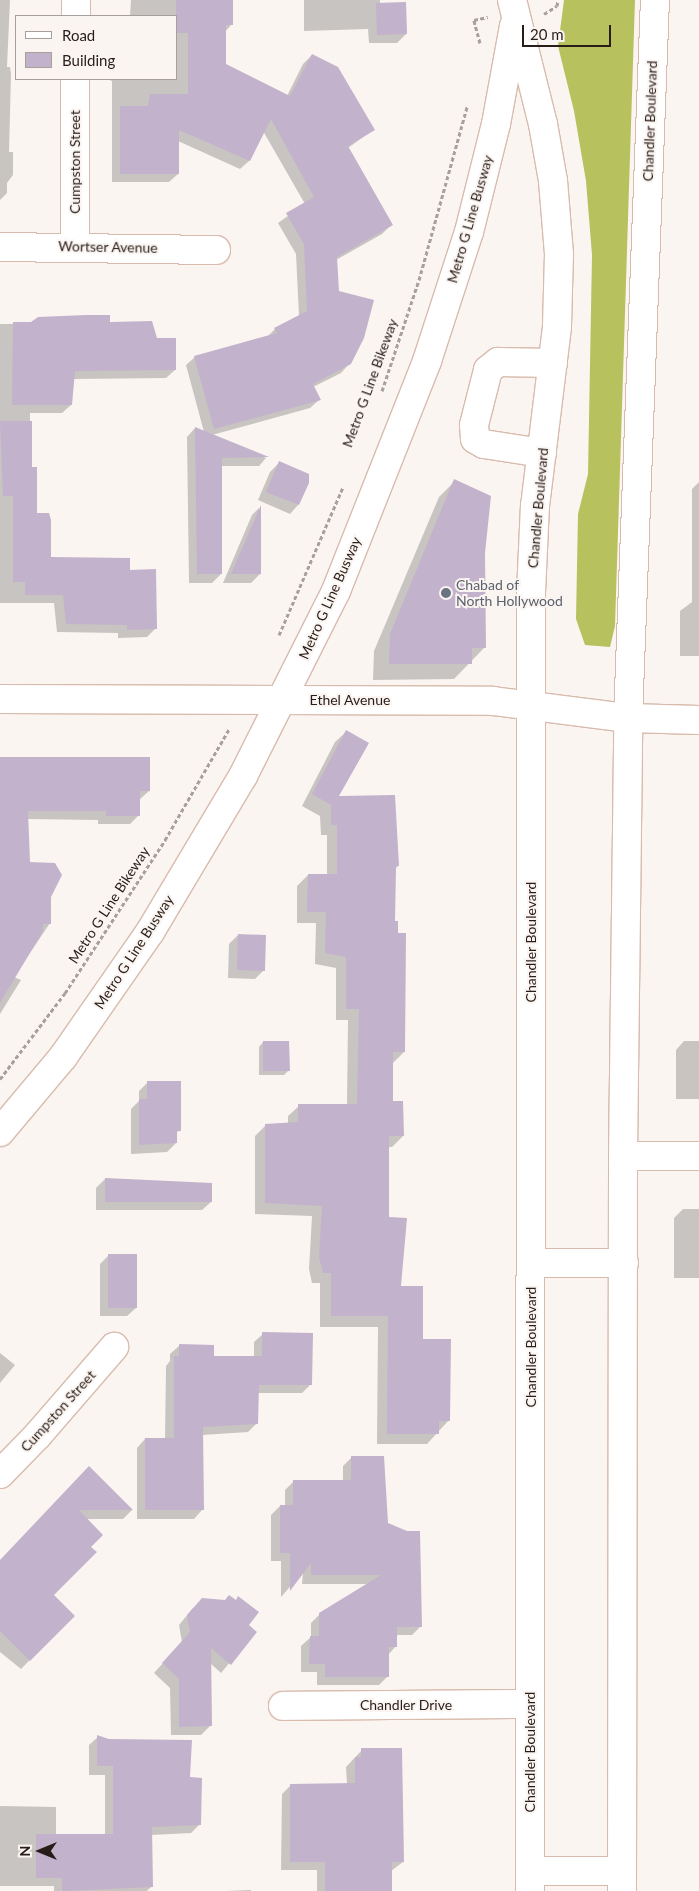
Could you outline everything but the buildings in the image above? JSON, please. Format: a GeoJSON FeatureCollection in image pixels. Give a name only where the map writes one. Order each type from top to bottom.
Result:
{"type":"FeatureCollection","features":[{"type":"Feature","properties":{"kind":"street"},"geometry":{"type":"LineString","coordinates":[[76,0],[76,15]]}},
{"type":"Feature","properties":{"kind":"street","name":"Chandler Boulevard"},"geometry":{"type":"LineString","coordinates":[[622,1881],[623,1156],[628,718],[655,0]]}},
{"type":"Feature","properties":{"kind":"street","name":"Chandler Boulevard"},"geometry":{"type":"LineString","coordinates":[[516,5],[543,124],[553,181],[559,254],[553,363],[542,453],[532,583],[530,1881]]}},
{"type":"Feature","properties":{"kind":"street","name":"Metro G Line Busway"},"geometry":{"type":"LineString","coordinates":[[0,1132],[63,1057],[150,932],[243,776],[283,700],[336,591],[427,361],[471,223],[496,124],[516,5]]}},
{"type":"Feature","properties":{"kind":"street","name":"Cumpston Street"},"geometry":{"type":"LineString","coordinates":[[75,246],[76,80]]}},
{"type":"Feature","properties":{"kind":"street","name":"Wortser Avenue"},"geometry":{"type":"LineString","coordinates":[[0,246],[216,250]]}},
{"type":"Feature","properties":{"kind":"street"},"geometry":{"type":"LineString","coordinates":[[542,453],[484,444],[475,439],[474,425],[488,370],[498,362],[553,363]]}},
{"type":"Feature","properties":{"kind":"street","name":"Ethel Avenue"},"geometry":{"type":"LineString","coordinates":[[0,699],[493,701],[628,718],[699,720]]}},
{"type":"Feature","properties":{"kind":"street"},"geometry":{"type":"LineString","coordinates":[[623,1156],[699,1156]]}},
{"type":"Feature","properties":{"kind":"street"},"geometry":{"type":"LineString","coordinates":[[531,1263],[624,1263]]}},
{"type":"Feature","properties":{"kind":"street","name":"Cumpston Street"},"geometry":{"type":"LineString","coordinates":[[0,1474],[38,1436],[114,1347]]}},
{"type":"Feature","properties":{"kind":"street","name":"Chandler Drive"},"geometry":{"type":"LineString","coordinates":[[283,1706],[530,1704]]}},
{"type":"Feature","properties":{"kind":"street"},"geometry":{"type":"LineString","coordinates":[[530,1881],[622,1881]]}},
{"type":"Feature","properties":{"kind":"path"},"geometry":{"type":"LineString","coordinates":[[544,14],[557,6],[558,0]]}},
{"type":"Feature","properties":{"kind":"path","name":"Metro G Line Bikeway"},"geometry":{"type":"LineString","coordinates":[[378,401],[418,280],[468,104]]}},
{"type":"Feature","properties":{"kind":"path"},"geometry":{"type":"LineString","coordinates":[[276,642],[345,483]]}},
{"type":"Feature","properties":{"kind":"path","name":"Metro G Line Bikeway"},"geometry":{"type":"LineString","coordinates":[[0,1079],[65,993],[165,840],[226,734]]}},
{"type":"Feature","properties":{"kind":"green space"},"geometry":{"type":"Polygon","coordinates":[[[564,0],[635,0],[615,626],[610,647],[585,645],[576,619],[578,514],[588,474],[592,255],[586,181],[574,111],[558,46],[564,0]]]}},
{"type":"Feature","properties":{"kind":"place","name":"Chabad of North Hollywood"},"geometry":{"type":"Point","coordinates":[446,593]}}]}
